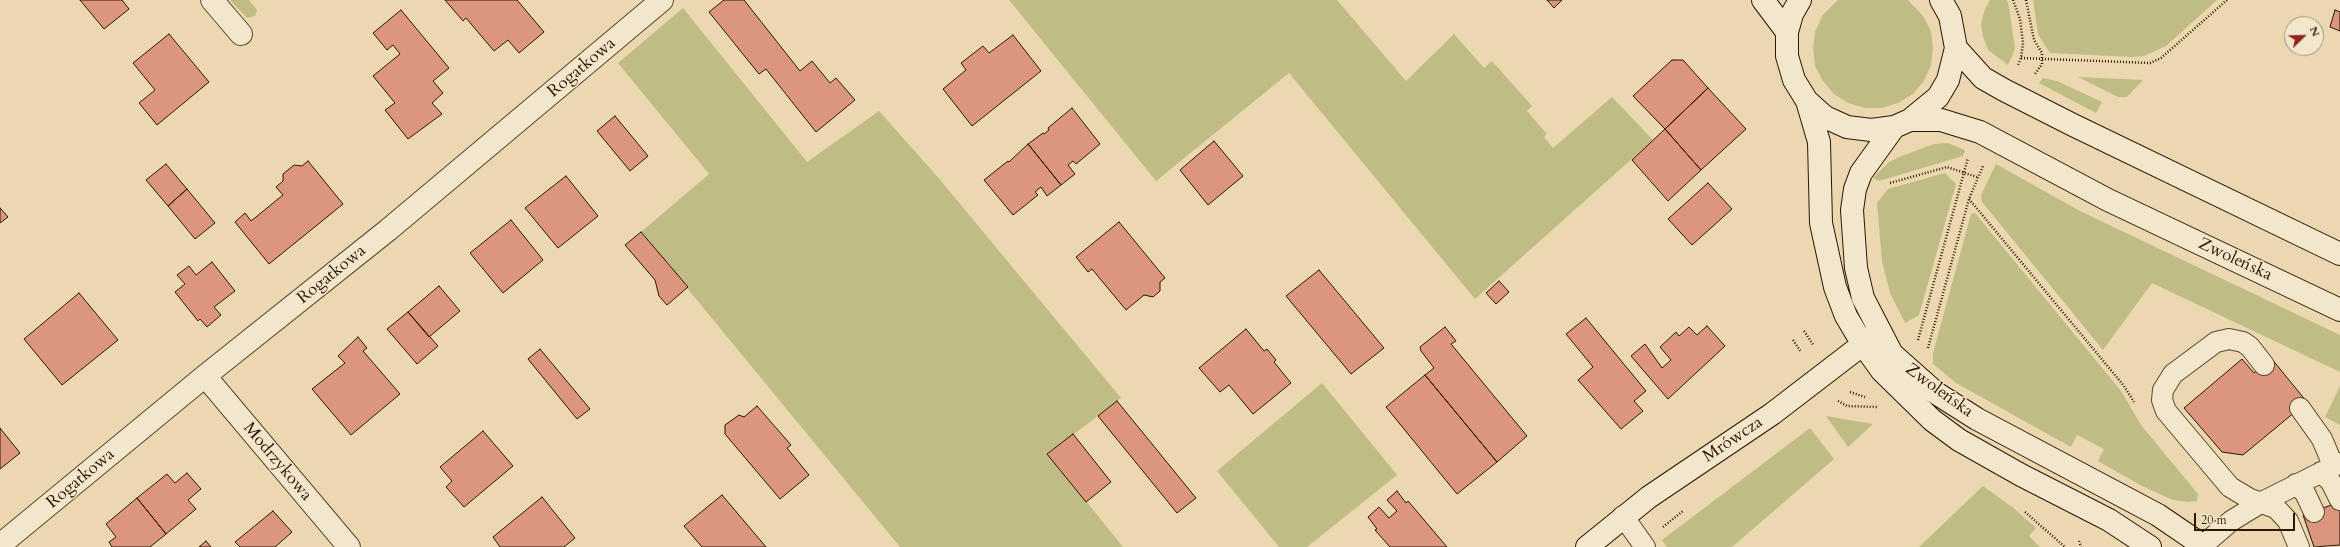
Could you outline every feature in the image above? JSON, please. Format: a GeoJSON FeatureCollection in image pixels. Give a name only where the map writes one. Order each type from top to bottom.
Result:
{"type":"FeatureCollection","features":[{"type":"Feature","properties":{"kind":"street"},"geometry":{"type":"LineString","coordinates":[[212,0],[241,34]]}},
{"type":"Feature","properties":{"kind":"street","name":"Rogatkowa"},"geometry":{"type":"LineString","coordinates":[[0,545],[205,376],[388,230],[662,0]]}},
{"type":"Feature","properties":{"kind":"street"},"geometry":{"type":"LineString","coordinates":[[1763,0],[1787,32]]}},
{"type":"Feature","properties":{"kind":"street"},"geometry":{"type":"LineString","coordinates":[[1800,0],[1792,14],[1787,32],[1786,56],[1794,80],[1807,101],[1825,117],[1847,127],[1871,130],[1902,124],[1938,97],[1948,80],[1956,48],[1950,16],[1941,0]]}},
{"type":"Feature","properties":{"kind":"street"},"geometry":{"type":"LineString","coordinates":[[1956,48],[1983,78],[2004,90],[2080,129],[2340,254]]}},
{"type":"Feature","properties":{"kind":"street","name":"Zwoleńska"},"geometry":{"type":"LineString","coordinates":[[1807,101],[1819,142],[1821,223],[1824,245],[1835,287],[1846,316],[1936,393],[1977,419],[2158,515],[2202,546]]}},
{"type":"Feature","properties":{"kind":"street","name":"Zwoleńska"},"geometry":{"type":"LineString","coordinates":[[2150,547],[2109,520],[2021,475],[1959,440],[1932,420],[1882,370],[1871,338],[1856,268],[1852,210],[1855,189],[1861,173],[1902,124],[1941,120],[1980,132],[2108,200],[2340,310]]}},
{"type":"Feature","properties":{"kind":"street","name":"Mrówcza"},"geometry":{"type":"LineString","coordinates":[[1587,547],[1623,516],[1772,414],[1871,338]]}},
{"type":"Feature","properties":{"kind":"street","name":"Modrzykowa"},"geometry":{"type":"LineString","coordinates":[[205,376],[350,547]]}},
{"type":"Feature","properties":{"kind":"lane"},"geometry":{"type":"LineString","coordinates":[[2264,364],[2250,347],[2243,342],[2229,338],[2216,342],[2173,374],[2163,390],[2162,400],[2166,412],[2230,487],[2250,500],[2262,502],[2276,508],[2288,521],[2299,547]]}},
{"type":"Feature","properties":{"kind":"lane"},"geometry":{"type":"LineString","coordinates":[[2300,408],[2322,439],[2331,467],[2331,482],[2340,500]]}},
{"type":"Feature","properties":{"kind":"lane"},"geometry":{"type":"LineString","coordinates":[[2202,546],[2231,521],[2262,502],[2331,467]]}},
{"type":"Feature","properties":{"kind":"lane"},"geometry":{"type":"LineString","coordinates":[[2296,484],[2304,492],[2314,512]]}},
{"type":"Feature","properties":{"kind":"lane"},"geometry":{"type":"LineString","coordinates":[[1623,516],[1645,547]]}},
{"type":"Feature","properties":{"kind":"path"},"geometry":{"type":"LineString","coordinates":[[2013,0],[2020,19],[2023,43],[2021,58],[2016,68]]}},
{"type":"Feature","properties":{"kind":"path"},"geometry":{"type":"LineString","coordinates":[[2026,0],[2034,40],[2042,53],[2040,69],[2033,77]]}},
{"type":"Feature","properties":{"kind":"path"},"geometry":{"type":"LineString","coordinates":[[2021,58],[2150,63],[2161,58],[2227,0]]}},
{"type":"Feature","properties":{"kind":"path"},"geometry":{"type":"LineString","coordinates":[[1917,344],[1970,151]]}},
{"type":"Feature","properties":{"kind":"path"},"geometry":{"type":"LineString","coordinates":[[1927,352],[1969,199],[1983,164]]}},
{"type":"Feature","properties":{"kind":"path"},"geometry":{"type":"LineString","coordinates":[[1888,184],[1947,167],[1964,174],[1977,177]]}},
{"type":"Feature","properties":{"kind":"path"},"geometry":{"type":"LineString","coordinates":[[1969,199],[2124,386],[2135,404]]}},
{"type":"Feature","properties":{"kind":"path"},"geometry":{"type":"LineString","coordinates":[[1793,340],[1801,352]]}},
{"type":"Feature","properties":{"kind":"path"},"geometry":{"type":"LineString","coordinates":[[1833,398],[1847,406],[1874,408],[1882,406]]}},
{"type":"Feature","properties":{"kind":"path"},"geometry":{"type":"LineString","coordinates":[[2079,541],[2080,547]]}},
{"type":"Feature","properties":{"kind":"shaded area"},"geometry":{"type":"Polygon","coordinates":[[[230,0],[249,0],[257,10],[255,16],[247,18],[230,0]]]}},
{"type":"Feature","properties":{"kind":"shaded area"},"geometry":{"type":"Polygon","coordinates":[[[1009,0],[1337,0],[1406,81],[1454,34],[1484,68],[1492,61],[1532,106],[1527,111],[1547,134],[1544,137],[1553,148],[1612,97],[1653,140],[1475,299],[1289,73],[1156,181],[1009,0]]]}},
{"type":"Feature","properties":{"kind":"shaded area"},"geometry":{"type":"Polygon","coordinates":[[[1838,0],[1908,0],[1923,16],[1931,31],[1933,48],[1931,65],[1924,81],[1913,94],[1898,103],[1882,108],[1865,108],[1848,103],[1834,94],[1823,81],[1815,66],[1813,48],[1815,32],[1822,16],[1838,0]]]}},
{"type":"Feature","properties":{"kind":"shaded area"},"geometry":{"type":"Polygon","coordinates":[[[1990,0],[2007,0],[2009,7],[2015,49],[2008,65],[1988,50],[1983,37],[1981,24],[1985,9],[1990,0]]]}},
{"type":"Feature","properties":{"kind":"shaded area"},"geometry":{"type":"Polygon","coordinates":[[[2033,0],[2217,0],[2166,46],[2144,56],[2131,57],[2050,53],[2038,34],[2033,0]]]}},
{"type":"Feature","properties":{"kind":"shaded area"},"geometry":{"type":"Polygon","coordinates":[[[683,8],[807,162],[879,111],[936,175],[1121,398],[1048,454],[1123,547],[900,547],[641,232],[709,174],[618,63],[683,8]]]}},
{"type":"Feature","properties":{"kind":"shaded area"},"geometry":{"type":"Polygon","coordinates":[[[2078,77],[2143,80],[2127,97],[2118,97],[2078,77]]]}},
{"type":"Feature","properties":{"kind":"shaded area"},"geometry":{"type":"Polygon","coordinates":[[[2043,78],[2057,81],[2102,102],[2096,113],[2039,83],[2043,78]]]}},
{"type":"Feature","properties":{"kind":"shaded area"},"geometry":{"type":"Polygon","coordinates":[[[1948,143],[1965,150],[1963,156],[1879,181],[1873,178],[1889,162],[1899,157],[1934,144],[1948,143]]]}},
{"type":"Feature","properties":{"kind":"shaded area"},"geometry":{"type":"Polygon","coordinates":[[[1996,164],[2080,211],[2340,335],[2340,372],[2152,283],[2103,350],[1982,202],[1981,195],[1996,164]]]}},
{"type":"Feature","properties":{"kind":"shaded area"},"geometry":{"type":"Polygon","coordinates":[[[1945,173],[1956,184],[1919,315],[1905,323],[1890,293],[1882,261],[1877,203],[1888,189],[1945,173]]]}},
{"type":"Feature","properties":{"kind":"shaded area"},"geometry":{"type":"Polygon","coordinates":[[[1975,213],[2121,391],[2141,425],[2198,494],[2197,501],[2187,502],[2173,500],[2142,486],[2098,461],[2104,449],[2077,435],[2071,447],[1956,383],[1933,364],[1933,353],[1971,214],[1975,213]]]}},
{"type":"Feature","properties":{"kind":"shaded area"},"geometry":{"type":"Polygon","coordinates":[[[1322,383],[1397,475],[1307,547],[1279,547],[1217,471],[1322,383]]]}},
{"type":"Feature","properties":{"kind":"shaded area"},"geometry":{"type":"Polygon","coordinates":[[[2340,386],[2340,425],[2325,417],[2340,386]]]}},
{"type":"Feature","properties":{"kind":"shaded area"},"geometry":{"type":"Polygon","coordinates":[[[1826,416],[1873,424],[1848,447],[1826,416]]]}},
{"type":"Feature","properties":{"kind":"shaded area"},"geometry":{"type":"Polygon","coordinates":[[[1810,428],[1834,459],[1732,547],[1667,547],[1662,540],[1810,428]]]}},
{"type":"Feature","properties":{"kind":"shaded area"},"geometry":{"type":"Polygon","coordinates":[[[1983,486],[2012,507],[2036,528],[2029,536],[2040,547],[1919,547],[1983,486]]]}},
{"type":"Feature","properties":{"kind":"building"},"geometry":{"type":"Polygon","coordinates":[[[80,0],[122,0],[129,9],[104,29],[80,0]]]}},
{"type":"Feature","properties":{"kind":"building"},"geometry":{"type":"Polygon","coordinates":[[[445,0],[517,0],[544,32],[519,53],[508,40],[494,51],[466,18],[463,21],[445,0]]]}},
{"type":"Feature","properties":{"kind":"building"},"geometry":{"type":"Polygon","coordinates":[[[724,0],[744,0],[800,71],[812,61],[830,83],[836,78],[855,100],[816,132],[766,69],[759,74],[709,12],[724,0]]]}},
{"type":"Feature","properties":{"kind":"building"},"geometry":{"type":"Polygon","coordinates":[[[1547,0],[1562,0],[1554,8],[1547,0]]]}},
{"type":"Feature","properties":{"kind":"building"},"geometry":{"type":"Polygon","coordinates":[[[401,10],[449,68],[433,81],[443,93],[432,103],[442,114],[408,139],[385,110],[395,103],[373,76],[400,54],[393,45],[387,50],[373,33],[401,10]]]}},
{"type":"Feature","properties":{"kind":"building"},"geometry":{"type":"Polygon","coordinates":[[[2335,10],[2340,12],[2340,31],[2330,27],[2335,10]]]}},
{"type":"Feature","properties":{"kind":"building"},"geometry":{"type":"Polygon","coordinates":[[[169,34],[209,82],[157,125],[139,103],[155,90],[133,63],[169,34]]]}},
{"type":"Feature","properties":{"kind":"building"},"geometry":{"type":"Polygon","coordinates":[[[1013,35],[1041,71],[972,126],[943,89],[966,70],[961,63],[983,46],[989,53],[1013,35]]]}},
{"type":"Feature","properties":{"kind":"building"},"geometry":{"type":"Polygon","coordinates":[[[1672,60],[1683,60],[1708,88],[1665,129],[1633,96],[1672,60]]]}},
{"type":"Feature","properties":{"kind":"building"},"geometry":{"type":"Polygon","coordinates":[[[1708,88],[1746,129],[1701,170],[1665,129],[1708,88]]]}},
{"type":"Feature","properties":{"kind":"building"},"geometry":{"type":"Polygon","coordinates":[[[1072,108],[1100,144],[1076,164],[1073,161],[1068,165],[1075,174],[1061,185],[1028,144],[1049,130],[1048,128],[1072,108]]]}},
{"type":"Feature","properties":{"kind":"building"},"geometry":{"type":"Polygon","coordinates":[[[615,116],[648,156],[630,171],[597,131],[615,116]]]}},
{"type":"Feature","properties":{"kind":"building"},"geometry":{"type":"Polygon","coordinates":[[[1665,129],[1701,170],[1668,201],[1632,160],[1665,129]]]}},
{"type":"Feature","properties":{"kind":"building"},"geometry":{"type":"Polygon","coordinates":[[[1214,141],[1243,176],[1208,205],[1180,170],[1214,141]]]}},
{"type":"Feature","properties":{"kind":"building"},"geometry":{"type":"Polygon","coordinates":[[[1028,144],[1061,185],[1047,196],[1041,187],[1035,192],[1038,195],[1013,215],[984,180],[1008,161],[1009,162],[1028,144]]]}},
{"type":"Feature","properties":{"kind":"building"},"geometry":{"type":"Polygon","coordinates":[[[308,161],[343,204],[269,264],[235,222],[245,213],[251,221],[283,195],[276,187],[283,181],[283,174],[294,165],[302,166],[308,161]]]}},
{"type":"Feature","properties":{"kind":"building"},"geometry":{"type":"Polygon","coordinates":[[[166,164],[187,189],[168,206],[146,180],[166,164]]]}},
{"type":"Feature","properties":{"kind":"building"},"geometry":{"type":"Polygon","coordinates":[[[566,176],[598,216],[558,248],[525,208],[566,176]]]}},
{"type":"Feature","properties":{"kind":"building"},"geometry":{"type":"Polygon","coordinates":[[[1708,183],[1732,209],[1692,245],[1668,219],[1708,183]]]}},
{"type":"Feature","properties":{"kind":"building"},"geometry":{"type":"Polygon","coordinates":[[[187,189],[215,223],[195,239],[168,206],[187,189]]]}},
{"type":"Feature","properties":{"kind":"building"},"geometry":{"type":"Polygon","coordinates":[[[0,208],[8,217],[0,223],[0,208]]]}},
{"type":"Feature","properties":{"kind":"building"},"geometry":{"type":"Polygon","coordinates":[[[511,220],[543,260],[503,293],[470,253],[511,220]]]}},
{"type":"Feature","properties":{"kind":"building"},"geometry":{"type":"Polygon","coordinates":[[[1119,222],[1165,278],[1160,282],[1160,291],[1153,297],[1144,295],[1126,310],[1092,269],[1088,272],[1076,257],[1119,222]]]}},
{"type":"Feature","properties":{"kind":"building"},"geometry":{"type":"Polygon","coordinates":[[[641,232],[688,287],[667,305],[659,296],[655,280],[625,245],[641,232]]]}},
{"type":"Feature","properties":{"kind":"building"},"geometry":{"type":"Polygon","coordinates":[[[212,262],[235,291],[214,307],[221,315],[207,327],[200,319],[198,321],[175,292],[185,284],[177,275],[189,266],[196,275],[212,262]]]}},
{"type":"Feature","properties":{"kind":"building"},"geometry":{"type":"Polygon","coordinates":[[[1319,270],[1384,348],[1351,374],[1286,296],[1319,270]]]}},
{"type":"Feature","properties":{"kind":"building"},"geometry":{"type":"Polygon","coordinates":[[[1499,281],[1509,292],[1496,304],[1486,293],[1499,281]]]}},
{"type":"Feature","properties":{"kind":"building"},"geometry":{"type":"Polygon","coordinates":[[[439,286],[460,311],[429,337],[408,312],[439,286]]]}},
{"type":"Feature","properties":{"kind":"building"},"geometry":{"type":"Polygon","coordinates":[[[79,293],[118,340],[62,385],[24,339],[79,293]]]}},
{"type":"Feature","properties":{"kind":"building"},"geometry":{"type":"Polygon","coordinates":[[[408,312],[438,346],[417,364],[387,329],[408,312]]]}},
{"type":"Feature","properties":{"kind":"building"},"geometry":{"type":"Polygon","coordinates":[[[1586,318],[1646,391],[1634,401],[1643,411],[1621,429],[1578,380],[1593,367],[1566,334],[1586,318]]]}},
{"type":"Feature","properties":{"kind":"building"},"geometry":{"type":"Polygon","coordinates":[[[1707,326],[1725,346],[1668,399],[1631,356],[1645,344],[1662,368],[1671,360],[1660,347],[1676,332],[1679,336],[1689,327],[1697,335],[1707,326]]]}},
{"type":"Feature","properties":{"kind":"building"},"geometry":{"type":"Polygon","coordinates":[[[1445,327],[1456,341],[1451,344],[1527,436],[1497,462],[1425,375],[1434,368],[1421,351],[1420,347],[1445,327]]]}},
{"type":"Feature","properties":{"kind":"building"},"geometry":{"type":"Polygon","coordinates":[[[1246,329],[1264,351],[1267,349],[1276,360],[1274,362],[1291,383],[1253,414],[1229,385],[1220,392],[1199,368],[1246,329]]]}},
{"type":"Feature","properties":{"kind":"building"},"geometry":{"type":"Polygon","coordinates":[[[358,337],[367,348],[363,351],[400,394],[351,435],[312,389],[345,363],[338,356],[358,337]]]}},
{"type":"Feature","properties":{"kind":"building"},"geometry":{"type":"Polygon","coordinates":[[[540,349],[590,409],[577,419],[528,359],[540,349]]]}},
{"type":"Feature","properties":{"kind":"building"},"geometry":{"type":"Polygon","coordinates":[[[2271,358],[2307,402],[2243,455],[2222,452],[2184,408],[2242,359],[2254,373],[2271,358]]]}},
{"type":"Feature","properties":{"kind":"building"},"geometry":{"type":"Polygon","coordinates":[[[1425,375],[1497,462],[1457,494],[1386,407],[1425,375]]]}},
{"type":"Feature","properties":{"kind":"building"},"geometry":{"type":"Polygon","coordinates":[[[1117,401],[1196,498],[1177,513],[1098,416],[1117,401]]]}},
{"type":"Feature","properties":{"kind":"building"},"geometry":{"type":"Polygon","coordinates":[[[757,406],[791,445],[787,448],[809,475],[780,499],[725,434],[725,425],[739,415],[744,417],[757,406]]]}},
{"type":"Feature","properties":{"kind":"building"},"geometry":{"type":"Polygon","coordinates":[[[0,428],[20,453],[0,469],[0,428]]]}},
{"type":"Feature","properties":{"kind":"building"},"geometry":{"type":"Polygon","coordinates":[[[483,431],[513,466],[464,507],[446,487],[452,481],[440,467],[483,431]]]}},
{"type":"Feature","properties":{"kind":"building"},"geometry":{"type":"Polygon","coordinates":[[[1073,434],[1111,482],[1086,502],[1047,454],[1073,434]]]}},
{"type":"Feature","properties":{"kind":"building"},"geometry":{"type":"Polygon","coordinates":[[[187,473],[201,489],[188,500],[196,509],[166,534],[137,498],[167,474],[175,483],[187,473]]]}},
{"type":"Feature","properties":{"kind":"building"},"geometry":{"type":"Polygon","coordinates":[[[1397,491],[1406,503],[1408,501],[1447,547],[1390,547],[1375,530],[1377,529],[1368,517],[1379,507],[1389,518],[1397,511],[1387,500],[1397,491]]]}},
{"type":"Feature","properties":{"kind":"building"},"geometry":{"type":"Polygon","coordinates":[[[722,495],[766,547],[702,547],[684,526],[722,495]]]}},
{"type":"Feature","properties":{"kind":"building"},"geometry":{"type":"Polygon","coordinates":[[[542,497],[575,538],[564,547],[500,547],[493,537],[542,497]]]}},
{"type":"Feature","properties":{"kind":"building"},"geometry":{"type":"Polygon","coordinates":[[[137,498],[166,534],[150,547],[112,547],[109,542],[116,537],[106,524],[137,498]]]}},
{"type":"Feature","properties":{"kind":"building"},"geometry":{"type":"Polygon","coordinates":[[[2340,502],[2340,545],[2314,547],[2303,515],[2340,502]]]}},
{"type":"Feature","properties":{"kind":"building"},"geometry":{"type":"Polygon","coordinates":[[[273,511],[292,532],[275,547],[240,547],[235,542],[273,511]]]}},
{"type":"Feature","properties":{"kind":"building"},"geometry":{"type":"Polygon","coordinates":[[[206,541],[211,547],[199,547],[206,541]]]}}]}
